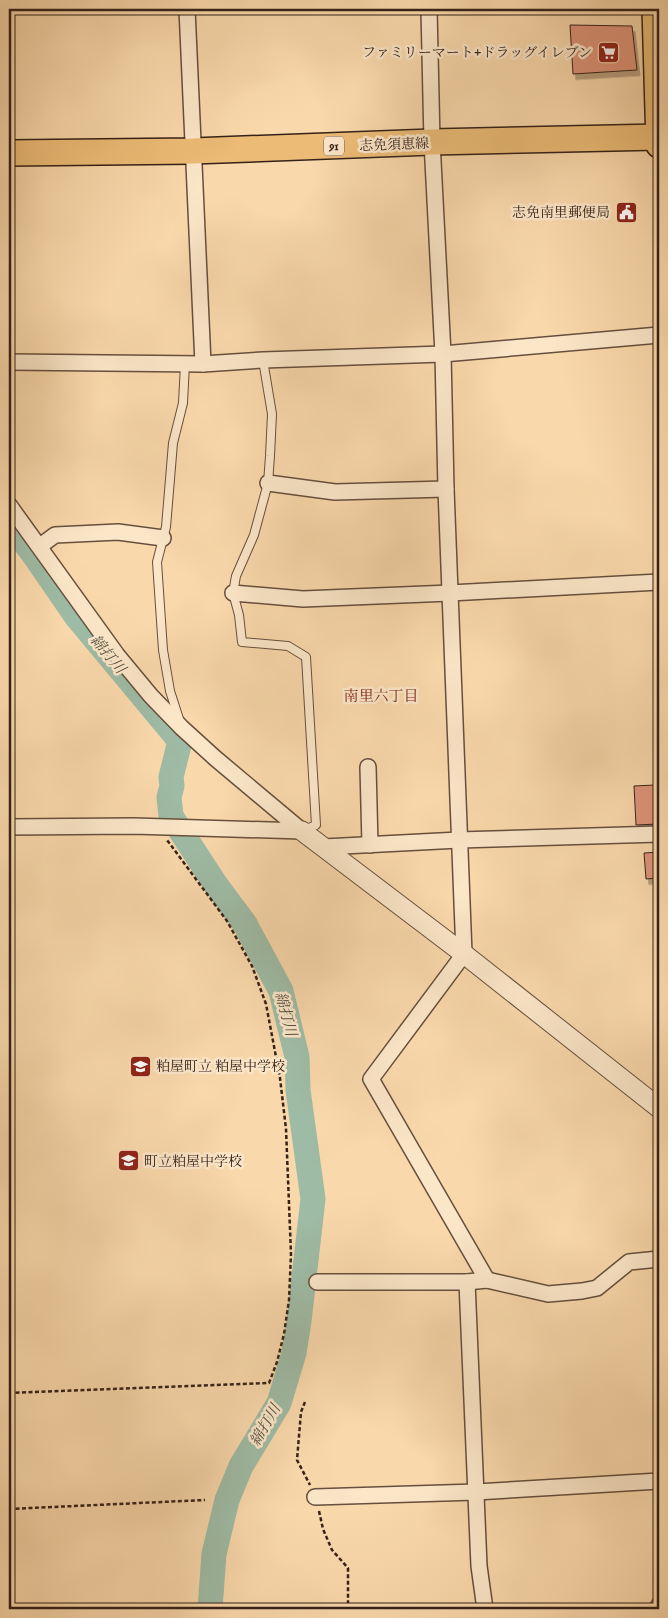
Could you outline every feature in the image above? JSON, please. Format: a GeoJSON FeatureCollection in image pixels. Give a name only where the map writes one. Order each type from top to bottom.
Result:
{"type":"FeatureCollection","features":[{"type":"Feature","properties":{"kind":"main road"},"geometry":{"type":"LineString","coordinates":[[654,9],[659,145]]}},
{"type":"Feature","properties":{"kind":"main road","name":"志免須恵線"},"geometry":{"type":"LineString","coordinates":[[9,153],[193,151],[432,142],[659,137]]}},
{"type":"Feature","properties":{"kind":"street"},"geometry":{"type":"LineString","coordinates":[[188,9],[203,364]]}},
{"type":"Feature","properties":{"kind":"street"},"geometry":{"type":"LineString","coordinates":[[429,9],[432,142],[443,354],[446,489],[464,954],[372,1079],[488,1280]]}},
{"type":"Feature","properties":{"kind":"street"},"geometry":{"type":"LineString","coordinates":[[9,362],[203,364],[443,354],[659,335]]}},
{"type":"Feature","properties":{"kind":"street"},"geometry":{"type":"LineString","coordinates":[[268,483],[335,492],[446,489]]}},
{"type":"Feature","properties":{"kind":"street"},"geometry":{"type":"LineString","coordinates":[[9,505],[117,655],[151,696],[182,728],[302,831],[464,954],[659,1108]]}},
{"type":"Feature","properties":{"kind":"street"},"geometry":{"type":"LineString","coordinates":[[40,546],[55,535],[118,532],[164,538]]}},
{"type":"Feature","properties":{"kind":"street"},"geometry":{"type":"LineString","coordinates":[[233,592],[303,598],[450,593],[659,582]]}},
{"type":"Feature","properties":{"kind":"street"},"geometry":{"type":"LineString","coordinates":[[368,767],[370,845]]}},
{"type":"Feature","properties":{"kind":"street"},"geometry":{"type":"LineString","coordinates":[[9,827],[166,827],[302,831]]}},
{"type":"Feature","properties":{"kind":"street"},"geometry":{"type":"LineString","coordinates":[[324,847],[459,840],[659,834]]}},
{"type":"Feature","properties":{"kind":"street"},"geometry":{"type":"LineString","coordinates":[[317,1282],[467,1282],[488,1280],[548,1294],[597,1288],[629,1262],[659,1259]]}},
{"type":"Feature","properties":{"kind":"street"},"geometry":{"type":"LineString","coordinates":[[467,1282],[479,1566],[485,1609]]}},
{"type":"Feature","properties":{"kind":"street"},"geometry":{"type":"LineString","coordinates":[[315,1497],[476,1492],[659,1481]]}},
{"type":"Feature","properties":{"kind":"lane"},"geometry":{"type":"LineString","coordinates":[[263,360],[272,414],[268,483],[254,535],[236,576],[233,592],[239,615],[242,642],[288,646],[306,657],[316,825],[302,831]]}},
{"type":"Feature","properties":{"kind":"lane"},"geometry":{"type":"LineString","coordinates":[[182,728],[170,691],[163,650],[157,562],[166,528],[174,443],[183,403],[185,364]]}},
{"type":"Feature","properties":{"kind":"path"},"geometry":{"type":"LineString","coordinates":[[9,1393],[269,1382],[278,1362],[289,1300],[291,1254],[286,1129],[280,1078],[266,1004],[252,966],[227,921],[165,837],[166,827]]}},
{"type":"Feature","properties":{"kind":"path"},"geometry":{"type":"LineString","coordinates":[[9,1163],[14,1163]]}},
{"type":"Feature","properties":{"kind":"path"},"geometry":{"type":"LineString","coordinates":[[9,1509],[205,1500]]}},
{"type":"Feature","properties":{"kind":"building"},"geometry":{"type":"Polygon","coordinates":[[[570,25],[632,26],[637,70],[573,74],[570,25]]]}},
{"type":"Feature","properties":{"kind":"building"},"geometry":{"type":"Polygon","coordinates":[[[655,785],[658,824],[636,825],[634,786],[655,785]]]}},
{"type":"Feature","properties":{"kind":"building"},"geometry":{"type":"Polygon","coordinates":[[[659,852],[659,878],[646,879],[644,853],[659,852]]]}},
{"type":"Feature","properties":{"kind":"waterway","name":"綿打川"},"geometry":{"type":"LineString","coordinates":[[9,522],[76,616],[180,741],[171,777],[172,786],[169,797],[171,816],[216,885],[245,924],[281,991],[297,1057],[298,1090],[313,1199],[294,1353],[279,1403],[241,1466],[227,1500],[214,1554],[210,1609]]}},
{"type":"Feature","properties":{"kind":"place","name":"ファミリーマート+ドラッグイレブン"},"geometry":{"type":"Point","coordinates":[608,52]}},
{"type":"Feature","properties":{"kind":"place","name":"志免南里郵便局"},"geometry":{"type":"Point","coordinates":[626,212]}},
{"type":"Feature","properties":{"kind":"place","name":"粕屋町立 粕屋中学校"},"geometry":{"type":"Point","coordinates":[140,1066]}},
{"type":"Feature","properties":{"kind":"place","name":"町立粕屋中学校"},"geometry":{"type":"Point","coordinates":[128,1161]}},
{"type":"Feature","properties":{"kind":"district","name":"南里六丁目"},"geometry":{"type":"Point","coordinates":[381,696]}}]}
